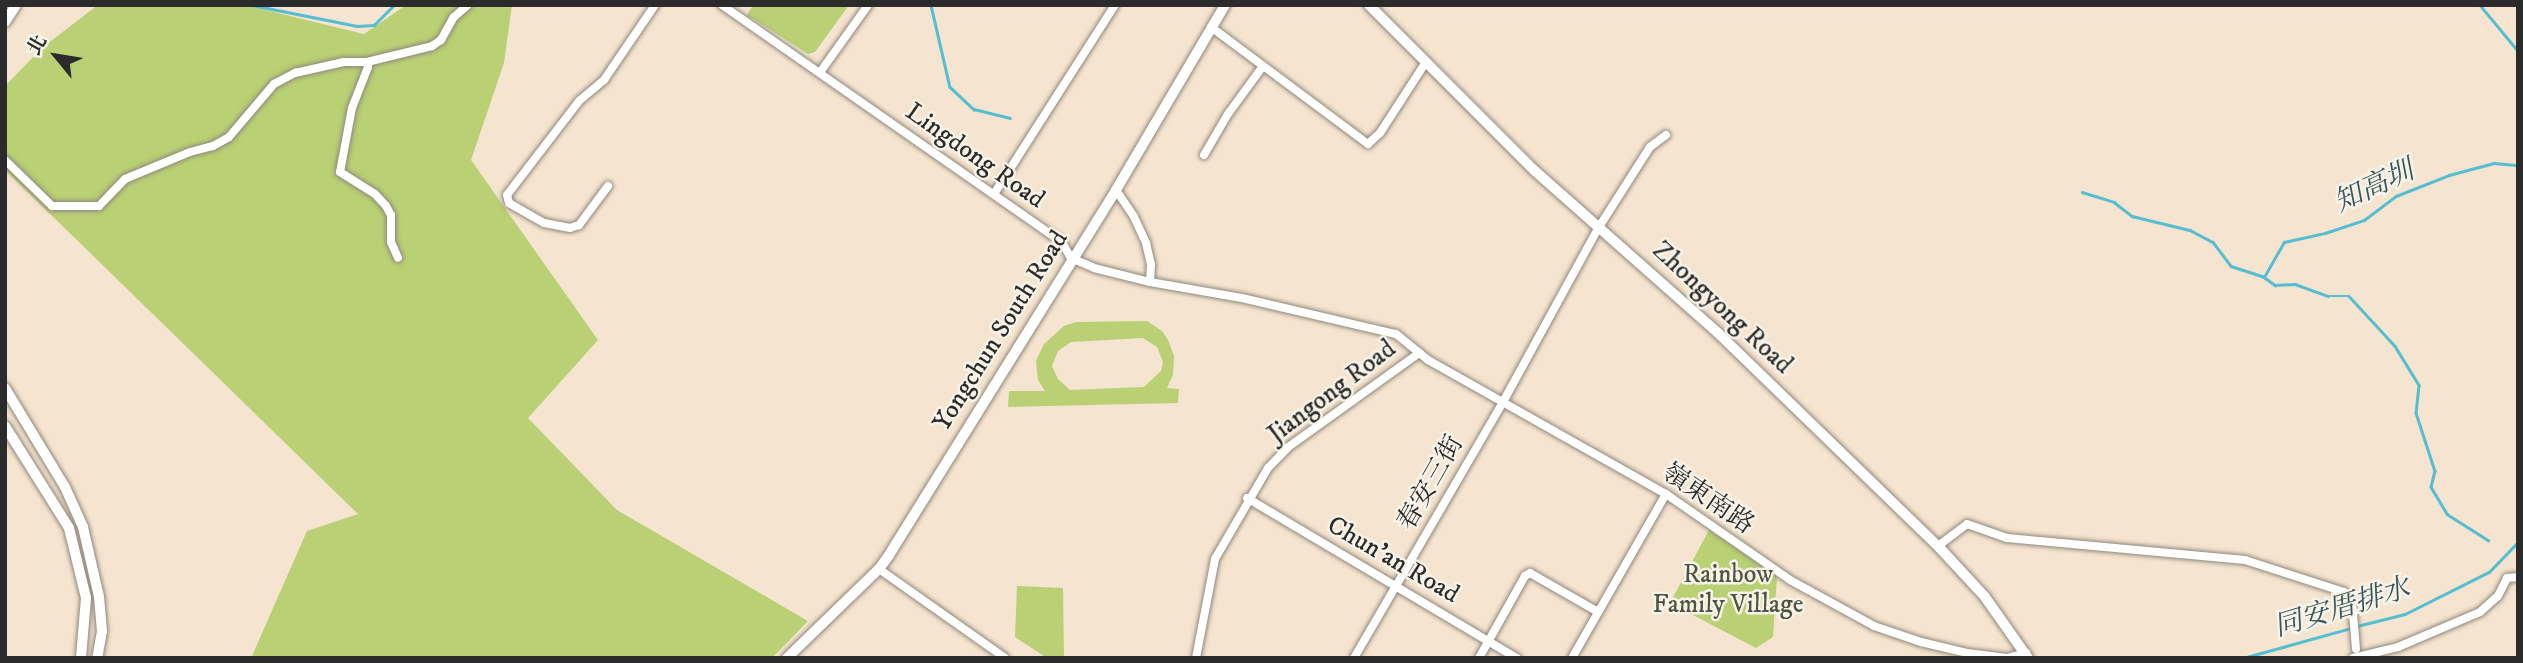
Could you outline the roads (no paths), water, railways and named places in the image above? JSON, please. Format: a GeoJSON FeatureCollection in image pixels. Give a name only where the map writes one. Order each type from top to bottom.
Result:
{"type":"FeatureCollection","features":[{"type":"Feature","properties":{"kind":"street"},"geometry":{"type":"LineString","coordinates":[[5,22],[16,5]]}},
{"type":"Feature","properties":{"kind":"street"},"geometry":{"type":"LineString","coordinates":[[5,160],[52,206],[99,206],[125,179],[190,152],[213,146],[229,136],[274,84],[295,73],[344,62],[367,62],[432,47],[441,40],[454,17],[468,5]]}},
{"type":"Feature","properties":{"kind":"street"},"geometry":{"type":"LineString","coordinates":[[608,186],[579,225],[570,228],[544,223],[509,203],[507,195],[579,101],[604,80],[655,5]]}},
{"type":"Feature","properties":{"kind":"street","name":"Lingdong Road"},"geometry":{"type":"LineString","coordinates":[[722,5],[821,71],[1062,242],[1071,258]]}},
{"type":"Feature","properties":{"kind":"street"},"geometry":{"type":"LineString","coordinates":[[821,71],[868,5]]}},
{"type":"Feature","properties":{"kind":"street"},"geometry":{"type":"LineString","coordinates":[[994,194],[1115,5]]}},
{"type":"Feature","properties":{"kind":"street","name":"Yongchun South Road"},"geometry":{"type":"LineString","coordinates":[[787,658],[879,569],[1115,190],[1225,5]]}},
{"type":"Feature","properties":{"kind":"street","name":"Zhongyong Road"},"geometry":{"type":"LineString","coordinates":[[1369,5],[1535,171],[1719,334],[1938,546],[1985,597],[2027,655]]}},
{"type":"Feature","properties":{"kind":"street"},"geometry":{"type":"LineString","coordinates":[[1211,27],[1368,144],[1380,133],[1426,62]]}},
{"type":"Feature","properties":{"kind":"street"},"geometry":{"type":"LineString","coordinates":[[367,62],[369,67],[352,108],[340,172],[375,194],[386,206],[391,215],[391,242],[398,258]]}},
{"type":"Feature","properties":{"kind":"street"},"geometry":{"type":"LineString","coordinates":[[1204,155],[1228,114],[1263,66]]}},
{"type":"Feature","properties":{"kind":"street"},"geometry":{"type":"LineString","coordinates":[[1503,402],[1599,227],[1650,147],[1666,135]]}},
{"type":"Feature","properties":{"kind":"street"},"geometry":{"type":"LineString","coordinates":[[1115,190],[1134,217],[1146,243],[1151,264],[1150,282]]}},
{"type":"Feature","properties":{"kind":"street"},"geometry":{"type":"LineString","coordinates":[[1071,258],[1150,282],[1242,298],[1396,334],[1419,353]]}},
{"type":"Feature","properties":{"kind":"street","name":"嶺東南路"},"geometry":{"type":"LineString","coordinates":[[1419,353],[1666,494],[1790,580],[1874,626],[1921,642],[1968,653],[2011,658],[2027,655]]}},
{"type":"Feature","properties":{"kind":"street","name":"Jiangong Road"},"geometry":{"type":"LineString","coordinates":[[1196,658],[1214,559],[1247,499],[1268,468],[1287,448],[1419,353]]}},
{"type":"Feature","properties":{"kind":"street"},"geometry":{"type":"LineString","coordinates":[[5,388],[65,488],[83,527],[99,597],[102,631],[97,658]]}},
{"type":"Feature","properties":{"kind":"street","name":"春安三街"},"geometry":{"type":"LineString","coordinates":[[1354,658],[1503,402]]}},
{"type":"Feature","properties":{"kind":"street"},"geometry":{"type":"LineString","coordinates":[[5,426],[69,528],[86,598],[81,658]]}},
{"type":"Feature","properties":{"kind":"street"},"geometry":{"type":"LineString","coordinates":[[1572,658],[1666,494]]}},
{"type":"Feature","properties":{"kind":"street","name":"Chun’an Road"},"geometry":{"type":"LineString","coordinates":[[1247,499],[1517,658]]}},
{"type":"Feature","properties":{"kind":"street"},"geometry":{"type":"LineString","coordinates":[[1938,546],[1967,524],[2007,538],[2245,560],[2344,592],[2352,602],[2355,653],[2398,647],[2480,612],[2498,596],[2507,578],[2518,577]]}},
{"type":"Feature","properties":{"kind":"street"},"geometry":{"type":"LineString","coordinates":[[879,569],[1005,658]]}},
{"type":"Feature","properties":{"kind":"street"},"geometry":{"type":"LineString","coordinates":[[1479,658],[1525,576],[1530,573],[1598,612]]}},
{"type":"Feature","properties":{"kind":"waterway"},"geometry":{"type":"LineString","coordinates":[[252,5],[357,26],[374,25],[394,5]]}},
{"type":"Feature","properties":{"kind":"waterway"},"geometry":{"type":"LineString","coordinates":[[931,5],[950,87],[974,109],[1010,118]]}},
{"type":"Feature","properties":{"kind":"waterway"},"geometry":{"type":"LineString","coordinates":[[2480,5],[2518,51]]}},
{"type":"Feature","properties":{"kind":"waterway","name":"知高圳"},"geometry":{"type":"LineString","coordinates":[[2082,192],[2114,202],[2132,216],[2190,230],[2213,242],[2231,266],[2264,277],[2284,242],[2325,233],[2364,220],[2396,196],[2449,175],[2494,163],[2518,165]]}},
{"type":"Feature","properties":{"kind":"waterway"},"geometry":{"type":"LineString","coordinates":[[2264,277],[2275,285],[2295,284],[2328,296],[2349,296],[2395,346],[2419,385],[2416,413],[2435,471],[2431,487],[2447,514],[2488,540]]}},
{"type":"Feature","properties":{"kind":"waterway","name":"同安厝排水"},"geometry":{"type":"LineString","coordinates":[[2357,626],[2405,614],[2489,572],[2518,542]]}},
{"type":"Feature","properties":{"kind":"waterway","name":"同安厝排水"},"geometry":{"type":"LineString","coordinates":[[2243,658],[2351,628]]}},
{"type":"Feature","properties":{"kind":"park label","name":"Rainbow Family Village"},"geometry":{"type":"Point","coordinates":[1728,590]}}]}
